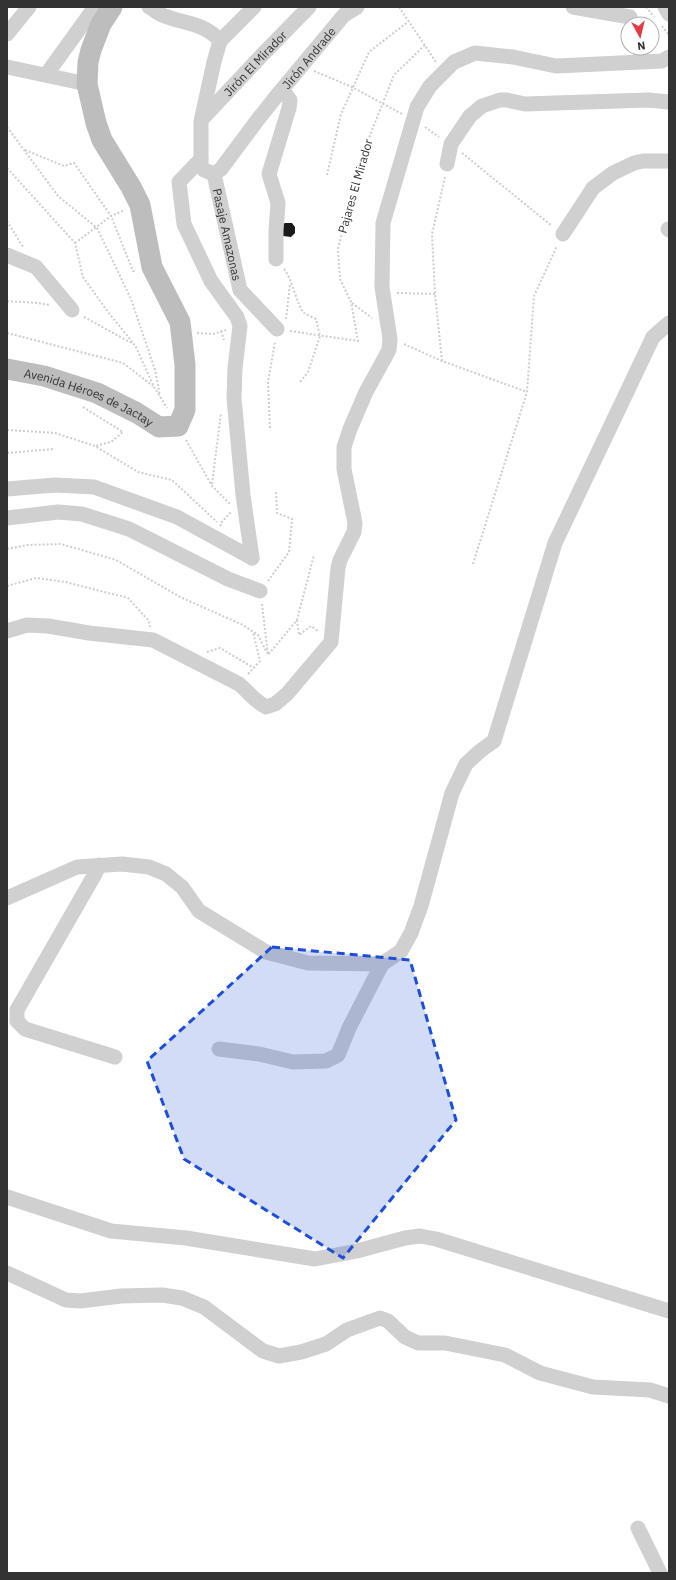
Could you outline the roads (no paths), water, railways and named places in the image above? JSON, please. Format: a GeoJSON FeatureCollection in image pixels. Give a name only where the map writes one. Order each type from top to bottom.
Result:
{"type":"FeatureCollection","features":[{"type":"Feature","properties":{"kind":"street"},"geometry":{"type":"LineString","coordinates":[[7,34],[29,7]]}},
{"type":"Feature","properties":{"kind":"street"},"geometry":{"type":"LineString","coordinates":[[46,75],[95,7]]}},
{"type":"Feature","properties":{"kind":"street"},"geometry":{"type":"LineString","coordinates":[[13,68],[86,84],[88,62],[91,50],[101,24],[112,7]]}},
{"type":"Feature","properties":{"kind":"street"},"geometry":{"type":"LineString","coordinates":[[214,174],[204,170],[201,166],[200,159],[201,121],[214,62],[220,41],[254,7]]}},
{"type":"Feature","properties":{"kind":"street","name":"Jirón El Mirador"},"geometry":{"type":"LineString","coordinates":[[201,121],[309,7]]}},
{"type":"Feature","properties":{"kind":"street","name":"Jirón Andrade"},"geometry":{"type":"LineString","coordinates":[[214,174],[221,169],[259,118],[344,15],[357,7]]}},
{"type":"Feature","properties":{"kind":"street"},"geometry":{"type":"LineString","coordinates":[[573,7],[624,16]]}},
{"type":"Feature","properties":{"kind":"street"},"geometry":{"type":"LineString","coordinates":[[665,7],[669,14]]}},
{"type":"Feature","properties":{"kind":"street"},"geometry":{"type":"LineString","coordinates":[[160,9],[214,33],[220,41]]}},
{"type":"Feature","properties":{"kind":"street"},"geometry":{"type":"LineString","coordinates":[[7,631],[27,625],[48,626],[88,633],[153,640],[239,684],[248,692],[255,702],[266,707],[275,704],[287,694],[331,642],[338,568],[340,560],[354,532],[355,523],[344,469],[344,447],[366,392],[389,350],[390,339],[383,293],[383,222],[417,107],[430,86],[454,62],[475,53],[513,57],[556,66],[662,61],[669,57]]}},
{"type":"Feature","properties":{"kind":"street","name":"Avenida Héroes de Jactay"},"geometry":{"type":"LineString","coordinates":[[7,369],[44,376],[98,393],[137,413],[159,428],[178,426],[185,410],[185,365],[180,322],[174,307],[152,267],[140,205],[131,186],[102,140],[86,84]]}},
{"type":"Feature","properties":{"kind":"street"},"geometry":{"type":"LineString","coordinates":[[276,259],[278,203],[269,174],[289,108],[290,100],[286,95],[279,93]]}},
{"type":"Feature","properties":{"kind":"street"},"geometry":{"type":"LineString","coordinates":[[447,164],[451,144],[470,116],[482,106],[500,100],[526,104],[648,100],[669,102]]}},
{"type":"Feature","properties":{"kind":"street"},"geometry":{"type":"LineString","coordinates":[[7,489],[55,485],[94,487],[177,517],[252,558],[243,495],[234,398],[235,368],[240,326],[237,317],[211,280],[184,224],[180,196],[179,182],[200,159]]}},
{"type":"Feature","properties":{"kind":"street"},"geometry":{"type":"LineString","coordinates":[[563,234],[593,188],[612,173],[634,163],[643,161],[669,162]]}},
{"type":"Feature","properties":{"kind":"street","name":"Pasaje Amazonas"},"geometry":{"type":"LineString","coordinates":[[214,174],[240,290],[281,326]]}},
{"type":"Feature","properties":{"kind":"street"},"geometry":{"type":"LineString","coordinates":[[7,255],[36,267],[72,310]]}},
{"type":"Feature","properties":{"kind":"street"},"geometry":{"type":"LineString","coordinates":[[219,1049],[259,1054],[293,1062],[326,1061],[338,1055],[349,1028],[382,964],[401,950],[411,933],[452,793],[466,764],[494,741],[555,543],[654,337],[669,323]]}},
{"type":"Feature","properties":{"kind":"street"},"geometry":{"type":"LineString","coordinates":[[7,518],[58,512],[82,514],[129,529],[228,579],[260,591]]}},
{"type":"Feature","properties":{"kind":"street"},"geometry":{"type":"LineString","coordinates":[[7,898],[77,867],[122,864],[149,867],[166,874],[182,887],[199,911],[266,952],[308,963],[382,964]]}},
{"type":"Feature","properties":{"kind":"street"},"geometry":{"type":"LineString","coordinates":[[99,865],[17,1010],[17,1021],[26,1029],[115,1056]]}},
{"type":"Feature","properties":{"kind":"street"},"geometry":{"type":"LineString","coordinates":[[7,1197],[111,1231],[186,1238],[315,1259],[357,1252],[405,1238],[420,1236],[436,1239],[669,1311]]}},
{"type":"Feature","properties":{"kind":"street"},"geometry":{"type":"LineString","coordinates":[[7,1273],[66,1300],[80,1301],[121,1296],[155,1295],[182,1298],[204,1307],[264,1351],[279,1356],[301,1352],[326,1344],[347,1330],[380,1318],[388,1321],[405,1337],[418,1343],[445,1343],[505,1355],[540,1373],[592,1387],[650,1390],[669,1396]]}},
{"type":"Feature","properties":{"kind":"street"},"geometry":{"type":"LineString","coordinates":[[638,1528],[660,1573]]}}]}
